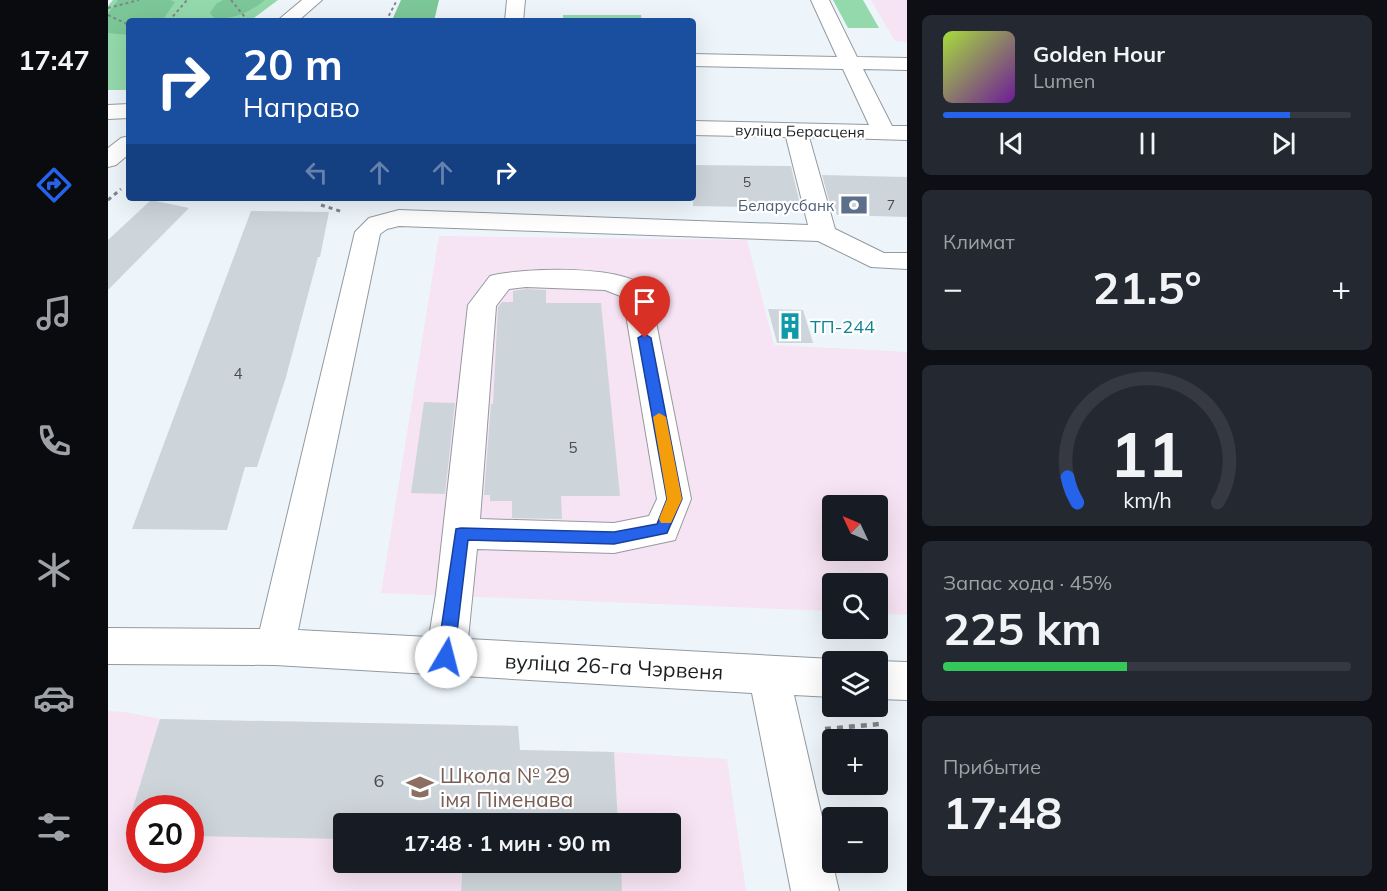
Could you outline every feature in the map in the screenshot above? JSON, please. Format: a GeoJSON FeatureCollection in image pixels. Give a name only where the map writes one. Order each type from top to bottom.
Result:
{"type":"FeatureCollection","features":[{"type":"Feature","properties":{"kind":"street"},"geometry":{"type":"LineString","coordinates":[[290,18],[313,0]]}},
{"type":"Feature","properties":{"kind":"street"},"geometry":{"type":"LineString","coordinates":[[514,18],[516,0]]}},
{"type":"Feature","properties":{"kind":"street"},"geometry":{"type":"LineString","coordinates":[[820,0],[884,133]]}},
{"type":"Feature","properties":{"kind":"street"},"geometry":{"type":"LineString","coordinates":[[696,60],[907,64]]}},
{"type":"Feature","properties":{"kind":"street"},"geometry":{"type":"LineString","coordinates":[[108,112],[126,111]]}},
{"type":"Feature","properties":{"kind":"street","name":"вуліца Берасценя"},"geometry":{"type":"LineString","coordinates":[[696,128],[907,133]]}},
{"type":"Feature","properties":{"kind":"street"},"geometry":{"type":"LineString","coordinates":[[796,131],[823,233]]}},
{"type":"Feature","properties":{"kind":"street"},"geometry":{"type":"LineString","coordinates":[[108,160],[126,145]]}},
{"type":"Feature","properties":{"kind":"street"},"geometry":{"type":"LineString","coordinates":[[275,647],[368,232],[378,223],[399,218],[823,233],[880,261],[907,261]]}},
{"type":"Feature","properties":{"kind":"street"},"geometry":{"type":"LineString","coordinates":[[446,657],[461,534],[482,305],[500,282],[526,278],[609,281],[636,292],[674,499],[662,529],[614,538],[461,534]]}},
{"type":"Feature","properties":{"kind":"street","name":"вуліца 26-га Чэрвеня"},"geometry":{"type":"LineString","coordinates":[[108,646],[275,647],[822,678]]}},
{"type":"Feature","properties":{"kind":"street"},"geometry":{"type":"LineString","coordinates":[[769,675],[815,891]]}},
{"type":"Feature","properties":{"kind":"street"},"geometry":{"type":"LineString","coordinates":[[888,680],[907,681]]}},
{"type":"Feature","properties":{"kind":"path"},"geometry":{"type":"LineString","coordinates":[[108,8],[139,0]]}},
{"type":"Feature","properties":{"kind":"path"},"geometry":{"type":"LineString","coordinates":[[172,18],[187,0]]}},
{"type":"Feature","properties":{"kind":"path"},"geometry":{"type":"LineString","coordinates":[[231,0],[246,18]]}},
{"type":"Feature","properties":{"kind":"path"},"geometry":{"type":"LineString","coordinates":[[388,18],[397,0]]}},
{"type":"Feature","properties":{"kind":"path"},"geometry":{"type":"LineString","coordinates":[[108,15],[126,24]]}},
{"type":"Feature","properties":{"kind":"shaded area"},"geometry":{"type":"Polygon","coordinates":[[[871,0],[907,0],[907,42],[895,41],[871,0]]]}},
{"type":"Feature","properties":{"kind":"shaded area"},"geometry":{"type":"Polygon","coordinates":[[[439,236],[747,240],[774,345],[907,352],[907,615],[888,614],[888,573],[822,573],[822,611],[381,593],[439,236]]]}},
{"type":"Feature","properties":{"kind":"shaded area","name":"Школа № 29 імя Піменава"},"geometry":{"type":"Polygon","coordinates":[[[108,711],[160,719],[518,726],[519,750],[614,752],[727,759],[746,891],[108,891],[108,711]]]}},
{"type":"Feature","properties":{"kind":"green space"},"geometry":{"type":"Polygon","coordinates":[[[113,0],[278,0],[254,18],[126,18],[126,90],[108,90],[108,6],[113,0]]]}},
{"type":"Feature","properties":{"kind":"green space"},"geometry":{"type":"Polygon","coordinates":[[[118,0],[170,0],[175,2],[164,18],[126,18],[126,35],[108,33],[108,14],[118,0]]]}},
{"type":"Feature","properties":{"kind":"green space"},"geometry":{"type":"Polygon","coordinates":[[[223,0],[265,0],[242,14],[229,18],[214,18],[210,13],[216,4],[223,0]]]}},
{"type":"Feature","properties":{"kind":"green space"},"geometry":{"type":"Polygon","coordinates":[[[401,0],[439,0],[435,18],[393,18],[401,0]]]}},
{"type":"Feature","properties":{"kind":"green space"},"geometry":{"type":"Polygon","coordinates":[[[833,0],[863,0],[879,28],[848,28],[833,0]]]}},
{"type":"Feature","properties":{"kind":"green space"},"geometry":{"type":"Polygon","coordinates":[[[563,15],[641,15],[642,18],[563,18],[563,15]]]}},
{"type":"Feature","properties":{"kind":"building"},"geometry":{"type":"Polygon","coordinates":[[[696,165],[791,166],[801,208],[693,206],[693,201],[696,201],[696,165]]]}},
{"type":"Feature","properties":{"kind":"building","name":"Беларусбанк"},"geometry":{"type":"Polygon","coordinates":[[[822,175],[907,177],[907,217],[837,215],[834,208],[831,208],[822,175]]]}},
{"type":"Feature","properties":{"kind":"building"},"geometry":{"type":"Polygon","coordinates":[[[150,201],[189,208],[108,290],[108,240],[150,201]]]}},
{"type":"Feature","properties":{"kind":"building"},"geometry":{"type":"Polygon","coordinates":[[[251,211],[329,212],[320,257],[318,257],[286,377],[257,467],[245,467],[227,530],[132,529],[251,211]]]}},
{"type":"Feature","properties":{"kind":"building"},"geometry":{"type":"Polygon","coordinates":[[[546,290],[546,303],[601,303],[620,496],[561,496],[562,519],[512,518],[512,501],[490,501],[490,495],[484,495],[491,404],[493,404],[498,307],[502,302],[513,302],[513,291],[546,290]]]}},
{"type":"Feature","properties":{"kind":"building","name":"ТП-244"},"geometry":{"type":"Polygon","coordinates":[[[768,309],[803,310],[813,343],[777,343],[768,309]]]}},
{"type":"Feature","properties":{"kind":"building"},"geometry":{"type":"Polygon","coordinates":[[[424,402],[455,403],[445,494],[411,493],[424,402]]]}},
{"type":"Feature","properties":{"kind":"building"},"geometry":{"type":"Polygon","coordinates":[[[160,719],[518,726],[520,750],[614,752],[617,813],[333,813],[333,839],[204,836],[204,795],[137,795],[160,719]]]}},
{"type":"Feature","properties":{"kind":"building"},"geometry":{"type":"Polygon","coordinates":[[[462,873],[621,873],[622,891],[461,891],[462,873]]]}},
{"type":"Feature","properties":{"kind":"slow traffic"},"geometry":{"type":"LineString","coordinates":[[659,417],[674,499],[666,519]]}},
{"type":"Feature","properties":{"kind":"place","name":"Беларусбанк"},"geometry":{"type":"Point","coordinates":[854,205]}},
{"type":"Feature","properties":{"kind":"place","name":"ТП-244"},"geometry":{"type":"Point","coordinates":[790,326]}},
{"type":"Feature","properties":{"kind":"place","name":"Школа № 29 імя Піменава"},"geometry":{"type":"Point","coordinates":[420,787]}},
{"type":"Feature","properties":{"kind":"route"},"geometry":{"type":"LineString","coordinates":[[446,657],[461,534],[614,538],[662,529],[674,499],[645,338]]}}]}
